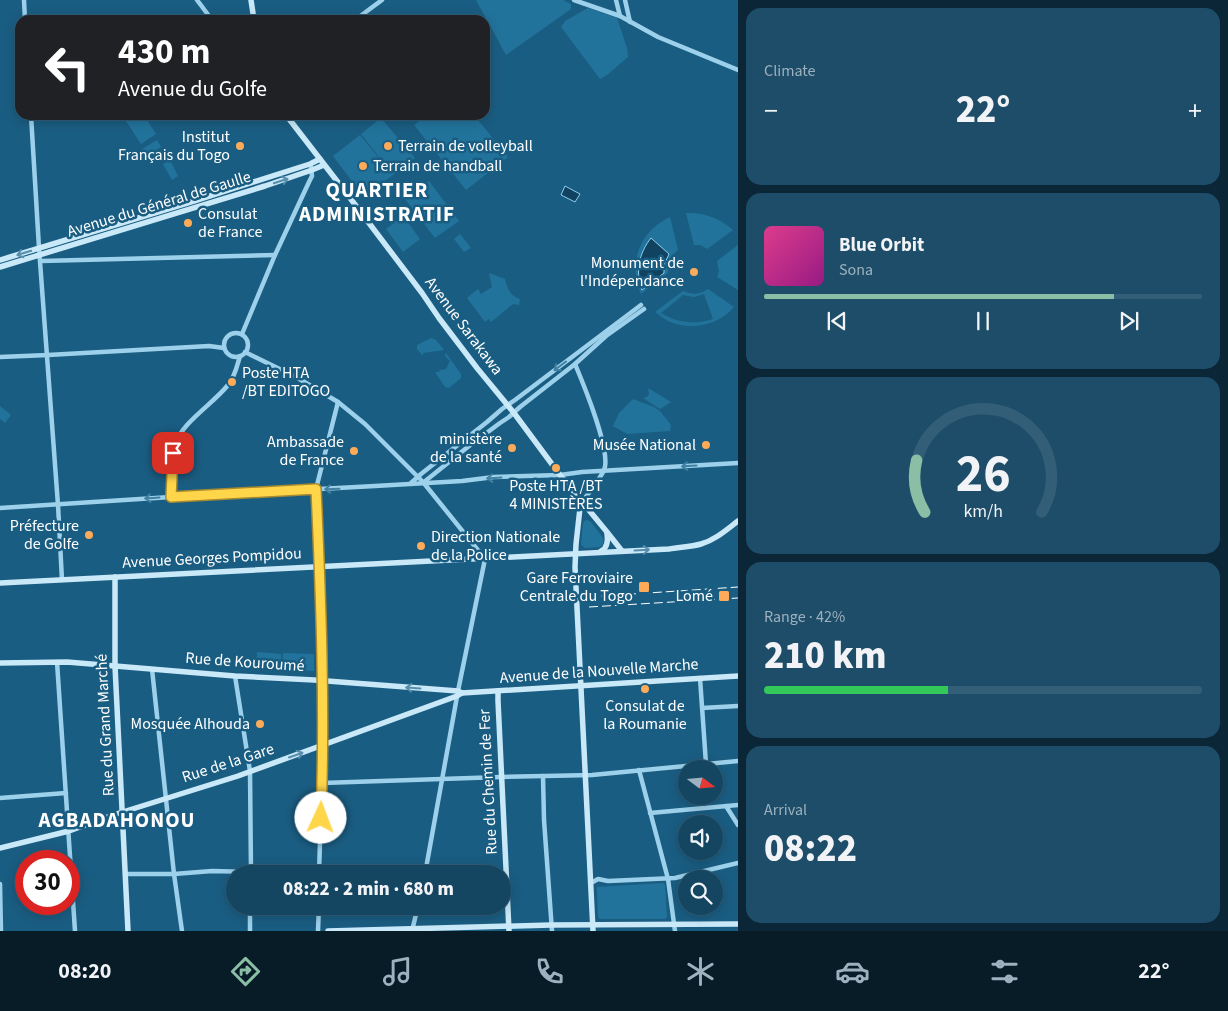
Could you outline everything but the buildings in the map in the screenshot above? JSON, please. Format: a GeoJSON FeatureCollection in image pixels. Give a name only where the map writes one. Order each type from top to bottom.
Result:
{"type":"FeatureCollection","features":[{"type":"Feature","properties":{"kind":"street"},"geometry":{"type":"LineString","coordinates":[[24,0],[25,15]]}},
{"type":"Feature","properties":{"kind":"street"},"geometry":{"type":"LineString","coordinates":[[197,0],[208,15]]}},
{"type":"Feature","properties":{"kind":"street"},"geometry":{"type":"LineString","coordinates":[[251,0],[253,15]]}},
{"type":"Feature","properties":{"kind":"street"},"geometry":{"type":"LineString","coordinates":[[362,15],[382,0]]}},
{"type":"Feature","properties":{"kind":"street"},"geometry":{"type":"LineString","coordinates":[[574,0],[620,16],[658,37],[738,70]]}},
{"type":"Feature","properties":{"kind":"street"},"geometry":{"type":"LineString","coordinates":[[620,16],[616,1],[624,0],[630,22]]}},
{"type":"Feature","properties":{"kind":"street"},"geometry":{"type":"LineString","coordinates":[[31,120],[62,580]]}},
{"type":"Feature","properties":{"kind":"street","name":"Avenue Sarakawa"},"geometry":{"type":"LineString","coordinates":[[290,120],[439,318],[622,551]]}},
{"type":"Feature","properties":{"kind":"street","name":"Avenue du Général de Gaulle"},"geometry":{"type":"LineString","coordinates":[[311,167],[320,159]]}},
{"type":"Feature","properties":{"kind":"street","name":"Avenue du Général de Gaulle"},"geometry":{"type":"LineString","coordinates":[[0,260],[182,208],[311,167],[324,165]]}},
{"type":"Feature","properties":{"kind":"street"},"geometry":{"type":"LineString","coordinates":[[240,333],[312,176],[311,167]]}},
{"type":"Feature","properties":{"kind":"street","name":"Avenue du Général de Gaulle"},"geometry":{"type":"LineString","coordinates":[[0,268],[40,259],[182,208]]}},
{"type":"Feature","properties":{"kind":"street"},"geometry":{"type":"LineString","coordinates":[[40,259],[275,255]]}},
{"type":"Feature","properties":{"kind":"street"},"geometry":{"type":"LineString","coordinates":[[411,483],[502,409],[642,307],[514,413],[423,482]]}},
{"type":"Feature","properties":{"kind":"street"},"geometry":{"type":"LineString","coordinates":[[248,346],[240,356],[233,357],[227,354],[224,345],[229,334],[240,333],[247,339],[248,346],[258,358]]}},
{"type":"Feature","properties":{"kind":"street"},"geometry":{"type":"LineString","coordinates":[[0,357],[48,356],[224,345]]}},
{"type":"Feature","properties":{"kind":"street"},"geometry":{"type":"LineString","coordinates":[[245,352],[296,377],[338,402],[365,424],[419,476],[485,559],[427,865]]}},
{"type":"Feature","properties":{"kind":"street"},"geometry":{"type":"LineString","coordinates":[[171,497],[175,444],[187,426],[229,384],[240,356]]}},
{"type":"Feature","properties":{"kind":"street"},"geometry":{"type":"LineString","coordinates":[[233,357],[234,374]]}},
{"type":"Feature","properties":{"kind":"street"},"geometry":{"type":"LineString","coordinates":[[575,364],[598,428],[606,458],[604,471],[582,502],[580,508],[584,519],[576,544],[593,928]]}},
{"type":"Feature","properties":{"kind":"street"},"geometry":{"type":"LineString","coordinates":[[319,865],[323,745],[316,489],[338,402]]}},
{"type":"Feature","properties":{"kind":"street"},"geometry":{"type":"LineString","coordinates":[[495,416],[500,423]]}},
{"type":"Feature","properties":{"kind":"street"},"geometry":{"type":"LineString","coordinates":[[465,440],[469,446]]}},
{"type":"Feature","properties":{"kind":"street"},"geometry":{"type":"LineString","coordinates":[[0,508],[738,463]]}},
{"type":"Feature","properties":{"kind":"street"},"geometry":{"type":"LineString","coordinates":[[584,519],[595,518]]}},
{"type":"Feature","properties":{"kind":"street"},"geometry":{"type":"LineString","coordinates":[[576,544],[586,552],[669,549],[695,545],[712,539],[738,521]]}},
{"type":"Feature","properties":{"kind":"street"},"geometry":{"type":"LineString","coordinates":[[599,552],[607,546],[607,532]]}},
{"type":"Feature","properties":{"kind":"street","name":"Avenue Georges Pompidou"},"geometry":{"type":"LineString","coordinates":[[0,583],[485,559],[586,552]]}},
{"type":"Feature","properties":{"kind":"street","name":"Rue du Grand Marché"},"geometry":{"type":"LineString","coordinates":[[115,577],[115,666],[128,931]]}},
{"type":"Feature","properties":{"kind":"street"},"geometry":{"type":"LineString","coordinates":[[57,662],[75,931]]}},
{"type":"Feature","properties":{"kind":"street","name":"Rue de Kouroumé"},"geometry":{"type":"LineString","coordinates":[[0,663],[57,662],[152,668],[459,693]]}},
{"type":"Feature","properties":{"kind":"street"},"geometry":{"type":"LineString","coordinates":[[152,668],[182,931]]}},
{"type":"Feature","properties":{"kind":"street"},"geometry":{"type":"LineString","coordinates":[[235,676],[250,771],[250,865]]}},
{"type":"Feature","properties":{"kind":"street","name":"Avenue de la Nouvelle Marche"},"geometry":{"type":"LineString","coordinates":[[459,693],[738,676]]}},
{"type":"Feature","properties":{"kind":"street"},"geometry":{"type":"LineString","coordinates":[[700,678],[706,760]]}},
{"type":"Feature","properties":{"kind":"street"},"geometry":{"type":"LineString","coordinates":[[434,690],[440,692],[442,696],[438,703]]}},
{"type":"Feature","properties":{"kind":"street","name":"Rue du Chemin de Fer"},"geometry":{"type":"LineString","coordinates":[[498,691],[509,929]]}},
{"type":"Feature","properties":{"kind":"street","name":"Rue de la Gare"},"geometry":{"type":"LineString","coordinates":[[0,848],[69,831],[250,771],[438,703],[459,693]]}},
{"type":"Feature","properties":{"kind":"street"},"geometry":{"type":"LineString","coordinates":[[702,708],[738,706]]}},
{"type":"Feature","properties":{"kind":"street"},"geometry":{"type":"LineString","coordinates":[[723,762],[738,761]]}},
{"type":"Feature","properties":{"kind":"street"},"geometry":{"type":"LineString","coordinates":[[322,783],[586,775],[678,767]]}},
{"type":"Feature","properties":{"kind":"street"},"geometry":{"type":"LineString","coordinates":[[639,770],[668,879],[675,928]]}},
{"type":"Feature","properties":{"kind":"street"},"geometry":{"type":"LineString","coordinates":[[543,776],[544,820],[552,928]]}},
{"type":"Feature","properties":{"kind":"street"},"geometry":{"type":"LineString","coordinates":[[0,798],[66,794]]}},
{"type":"Feature","properties":{"kind":"street"},"geometry":{"type":"LineString","coordinates":[[650,813],[738,805]]}},
{"type":"Feature","properties":{"kind":"street"},"geometry":{"type":"LineString","coordinates":[[726,806],[738,825]]}},
{"type":"Feature","properties":{"kind":"street"},"geometry":{"type":"LineString","coordinates":[[591,883],[598,880],[683,877],[738,863]]}},
{"type":"Feature","properties":{"kind":"street"},"geometry":{"type":"LineString","coordinates":[[126,874],[226,872]]}},
{"type":"Feature","properties":{"kind":"street"},"geometry":{"type":"LineString","coordinates":[[0,884],[1,931]]}},
{"type":"Feature","properties":{"kind":"street"},"geometry":{"type":"LineString","coordinates":[[250,915],[250,931]]}},
{"type":"Feature","properties":{"kind":"street"},"geometry":{"type":"LineString","coordinates":[[318,931],[319,915]]}},
{"type":"Feature","properties":{"kind":"street"},"geometry":{"type":"LineString","coordinates":[[412,930],[416,915]]}},
{"type":"Feature","properties":{"kind":"street"},"geometry":{"type":"LineString","coordinates":[[328,931],[675,928],[738,924]]}},
{"type":"Feature","properties":{"kind":"shaded area"},"geometry":{"type":"Polygon","coordinates":[[[476,0],[563,0],[571,4],[571,9],[506,55],[490,26],[490,15],[484,15],[476,0]]]}},
{"type":"Feature","properties":{"kind":"shaded area"},"geometry":{"type":"Polygon","coordinates":[[[588,8],[617,18],[627,48],[628,57],[600,79],[561,27],[565,21],[588,8]]]}},
{"type":"Feature","properties":{"kind":"shaded area"},"geometry":{"type":"Polygon","coordinates":[[[125,120],[147,120],[156,134],[141,144],[125,120]]]}},
{"type":"Feature","properties":{"kind":"shaded area","name":"Terrain de volleyball"},"geometry":{"type":"Polygon","coordinates":[[[378,120],[383,120],[415,158],[393,175],[361,134],[378,120]]]}},
{"type":"Feature","properties":{"kind":"shaded area"},"geometry":{"type":"Polygon","coordinates":[[[420,120],[478,120],[508,157],[466,190],[414,125],[420,120]]]}},
{"type":"Feature","properties":{"kind":"shaded area","name":"Terrain de handball"},"geometry":{"type":"Polygon","coordinates":[[[360,135],[393,175],[364,197],[333,156],[360,135]]]}},
{"type":"Feature","properties":{"kind":"shaded area"},"geometry":{"type":"Polygon","coordinates":[[[157,140],[161,147],[146,156],[142,149],[157,140]]]}},
{"type":"Feature","properties":{"kind":"shaded area"},"geometry":{"type":"Polygon","coordinates":[[[170,160],[178,176],[172,180],[163,164],[170,160]]]}},
{"type":"Feature","properties":{"kind":"shaded area"},"geometry":{"type":"Polygon","coordinates":[[[429,181],[459,221],[435,238],[405,199],[429,181]]]}},
{"type":"Feature","properties":{"kind":"shaded area"},"geometry":{"type":"Polygon","coordinates":[[[565,186],[580,194],[575,202],[561,195],[565,186]]]}},
{"type":"Feature","properties":{"kind":"shaded area"},"geometry":{"type":"Polygon","coordinates":[[[686,213],[711,217],[723,222],[733,230],[707,249],[701,245],[694,245],[686,213]]]}},
{"type":"Feature","properties":{"kind":"shaded area"},"geometry":{"type":"Polygon","coordinates":[[[403,216],[420,239],[403,252],[386,229],[403,216]]]}},
{"type":"Feature","properties":{"kind":"shaded area"},"geometry":{"type":"Polygon","coordinates":[[[670,217],[678,250],[670,260],[668,273],[641,294],[636,271],[639,249],[651,231],[659,223],[670,217]]]}},
{"type":"Feature","properties":{"kind":"shaded area"},"geometry":{"type":"Polygon","coordinates":[[[460,234],[471,248],[464,252],[454,239],[460,234]]]}},
{"type":"Feature","properties":{"kind":"shaded area"},"geometry":{"type":"Polygon","coordinates":[[[651,238],[669,254],[664,265],[664,273],[642,290],[639,263],[651,238]]]}},
{"type":"Feature","properties":{"kind":"shaded area"},"geometry":{"type":"Polygon","coordinates":[[[738,245],[738,290],[717,277],[719,271],[717,261],[738,245]]]}},
{"type":"Feature","properties":{"kind":"shaded area"},"geometry":{"type":"Polygon","coordinates":[[[489,273],[505,279],[510,292],[520,299],[519,305],[513,304],[491,322],[489,319],[485,322],[467,298],[478,289],[481,294],[492,287],[489,273]]]}},
{"type":"Feature","properties":{"kind":"shaded area"},"geometry":{"type":"Polygon","coordinates":[[[708,289],[734,307],[720,319],[703,325],[685,326],[668,321],[655,312],[683,291],[696,294],[708,289]],[[704,294],[694,297],[683,295],[661,313],[673,319],[686,322],[700,322],[713,319],[704,294]]]}},
{"type":"Feature","properties":{"kind":"shaded area"},"geometry":{"type":"Polygon","coordinates":[[[431,338],[436,340],[444,350],[423,353],[423,356],[417,349],[417,345],[431,338]]]}},
{"type":"Feature","properties":{"kind":"shaded area"},"geometry":{"type":"Polygon","coordinates":[[[446,353],[461,374],[461,378],[449,388],[445,387],[435,372],[446,369],[450,361],[445,356],[446,353]]]}},
{"type":"Feature","properties":{"kind":"shaded area"},"geometry":{"type":"Polygon","coordinates":[[[648,388],[671,402],[660,409],[643,398],[649,394],[648,388]]]}},
{"type":"Feature","properties":{"kind":"shaded area"},"geometry":{"type":"Polygon","coordinates":[[[633,399],[660,411],[671,425],[670,431],[627,434],[613,426],[619,413],[633,399]]]}},
{"type":"Feature","properties":{"kind":"shaded area"},"geometry":{"type":"Polygon","coordinates":[[[0,406],[11,415],[5,423],[0,419],[0,406]]]}},
{"type":"Feature","properties":{"kind":"shaded area"},"geometry":{"type":"Polygon","coordinates":[[[587,520],[591,522],[603,538],[603,544],[600,547],[585,548],[581,545],[583,524],[587,520]]]}},
{"type":"Feature","properties":{"kind":"shaded area"},"geometry":{"type":"Polygon","coordinates":[[[257,652],[281,654],[281,668],[256,667],[257,652]]]}},
{"type":"Feature","properties":{"kind":"shaded area"},"geometry":{"type":"Polygon","coordinates":[[[283,653],[314,654],[314,671],[282,669],[283,653]]]}},
{"type":"Feature","properties":{"kind":"shaded area"},"geometry":{"type":"Polygon","coordinates":[[[663,883],[665,885],[667,917],[665,919],[600,919],[598,917],[597,887],[663,883]]]}},
{"type":"Feature","properties":{"kind":"railway"},"geometry":{"type":"LineString","coordinates":[[588,597],[738,587]]}},
{"type":"Feature","properties":{"kind":"railway"},"geometry":{"type":"LineString","coordinates":[[589,607],[738,598]]}},
{"type":"Feature","properties":{"kind":"place","name":"Institut Français du Togo"},"geometry":{"type":"Point","coordinates":[240,146]}},
{"type":"Feature","properties":{"kind":"place","name":"Terrain de volleyball"},"geometry":{"type":"Point","coordinates":[388,146]}},
{"type":"Feature","properties":{"kind":"place","name":"Terrain de handball"},"geometry":{"type":"Point","coordinates":[363,166]}},
{"type":"Feature","properties":{"kind":"place","name":"Consulat de France"},"geometry":{"type":"Point","coordinates":[188,223]}},
{"type":"Feature","properties":{"kind":"place","name":"Monument de l'Indépendance"},"geometry":{"type":"Point","coordinates":[694,272]}},
{"type":"Feature","properties":{"kind":"place","name":"Poste HTA /BT EDITOGO"},"geometry":{"type":"Point","coordinates":[232,382]}},
{"type":"Feature","properties":{"kind":"place","name":"Musée National"},"geometry":{"type":"Point","coordinates":[706,445]}},
{"type":"Feature","properties":{"kind":"place","name":"ministère de la santé"},"geometry":{"type":"Point","coordinates":[512,448]}},
{"type":"Feature","properties":{"kind":"place","name":"Ambassade de France"},"geometry":{"type":"Point","coordinates":[354,451]}},
{"type":"Feature","properties":{"kind":"place","name":"Poste HTA /BT 4 MINISTÈRES"},"geometry":{"type":"Point","coordinates":[556,468]}},
{"type":"Feature","properties":{"kind":"place","name":"Préfecture de Golfe"},"geometry":{"type":"Point","coordinates":[89,535]}},
{"type":"Feature","properties":{"kind":"place","name":"Direction Nationale de la Police"},"geometry":{"type":"Point","coordinates":[421,546]}},
{"type":"Feature","properties":{"kind":"place","name":"Gare Ferroviaire Centrale du Togo"},"geometry":{"type":"Point","coordinates":[644,587]}},
{"type":"Feature","properties":{"kind":"place","name":"Lomé"},"geometry":{"type":"Point","coordinates":[724,596]}},
{"type":"Feature","properties":{"kind":"place","name":"Consulat de la Roumanie"},"geometry":{"type":"Point","coordinates":[645,689]}},
{"type":"Feature","properties":{"kind":"place","name":"Mosquée Alhouda"},"geometry":{"type":"Point","coordinates":[260,724]}},
{"type":"Feature","properties":{"kind":"district","name":"QUARTIER ADMINISTRATIF"},"geometry":{"type":"Point","coordinates":[377,202]}},
{"type":"Feature","properties":{"kind":"district","name":"AGBADAHONOU"},"geometry":{"type":"Point","coordinates":[117,820]}},
{"type":"Feature","properties":{"kind":"route"},"geometry":{"type":"LineString","coordinates":[[173,453],[171,497],[316,489],[322,668],[323,745],[321,818]]}}]}
